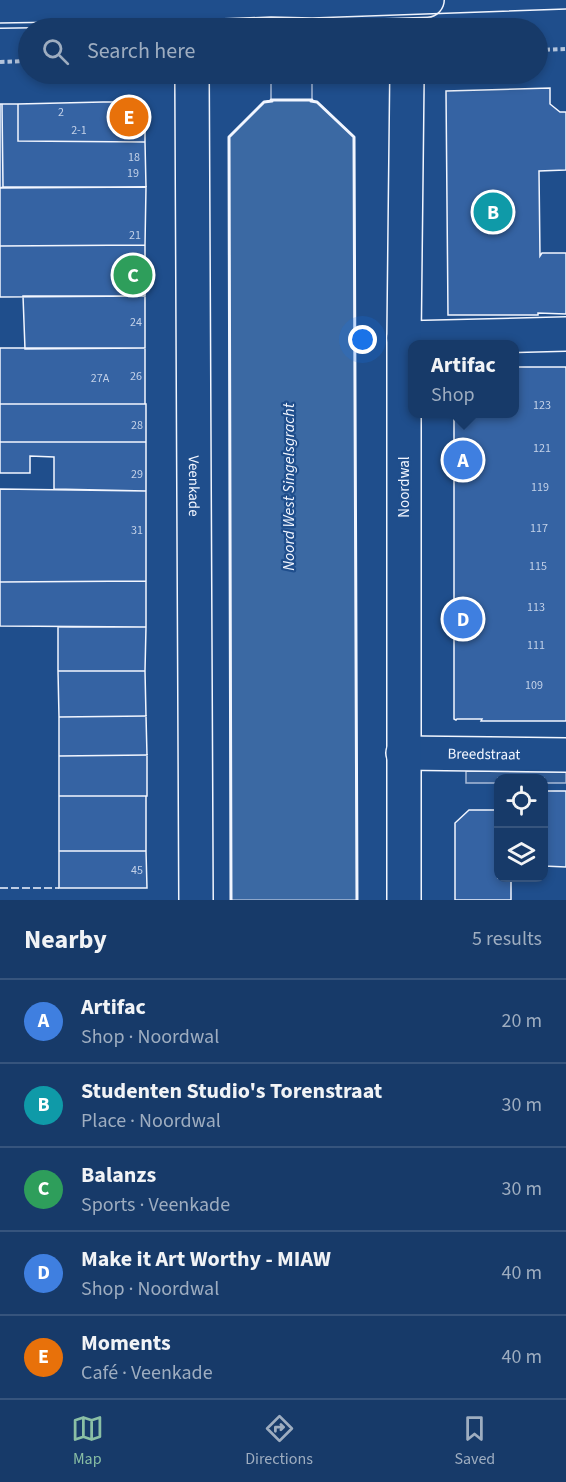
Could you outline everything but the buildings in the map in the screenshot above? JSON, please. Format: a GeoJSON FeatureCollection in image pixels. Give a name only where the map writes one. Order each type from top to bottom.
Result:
{"type":"FeatureCollection","features":[{"type":"Feature","properties":{"kind":"street"},"geometry":{"type":"LineString","coordinates":[[407,0],[407,18]]}},
{"type":"Feature","properties":{"kind":"street"},"geometry":{"type":"LineString","coordinates":[[0,11],[192,12],[272,5],[427,0]]}},
{"type":"Feature","properties":{"kind":"street","name":"Veenkade"},"geometry":{"type":"LineString","coordinates":[[192,84],[196,900]]}},
{"type":"Feature","properties":{"kind":"street","name":"Noordwal"},"geometry":{"type":"LineString","coordinates":[[404,900],[404,338],[407,84]]}},
{"type":"Feature","properties":{"kind":"street"},"geometry":{"type":"LineString","coordinates":[[404,338],[566,334]]}},
{"type":"Feature","properties":{"kind":"street","name":"Breedstraat"},"geometry":{"type":"LineString","coordinates":[[403,753],[566,755]]}},
{"type":"Feature","properties":{"kind":"path"},"geometry":{"type":"LineString","coordinates":[[548,50],[566,49]]}},
{"type":"Feature","properties":{"kind":"path"},"geometry":{"type":"LineString","coordinates":[[0,62],[18,61]]}},
{"type":"Feature","properties":{"kind":"shaded area"},"geometry":{"type":"Polygon","coordinates":[[[466,771],[566,772],[566,783],[548,783],[548,774],[494,774],[494,783],[466,783],[466,771]]]}},
{"type":"Feature","properties":{"kind":"water","name":"Noord West Singelsgracht"},"geometry":{"type":"Polygon","coordinates":[[[272,84],[311,84],[311,101],[317,102],[354,137],[357,900],[231,900],[229,137],[264,102],[272,101],[272,84]]]}},
{"type":"Feature","properties":{"kind":"pier"},"geometry":{"type":"Polygon","coordinates":[[[312,0],[312,18],[271,17],[312,0]]]}},
{"type":"Feature","properties":{"kind":"pier"},"geometry":{"type":"Polygon","coordinates":[[[271,84],[312,84],[312,100],[271,100],[271,84]]]}},
{"type":"Feature","properties":{"kind":"tram line"},"geometry":{"type":"LineString","coordinates":[[312,18],[566,9]]}},
{"type":"Feature","properties":{"kind":"tram line"},"geometry":{"type":"LineString","coordinates":[[245,18],[312,18]]}},
{"type":"Feature","properties":{"kind":"tram line"},"geometry":{"type":"LineString","coordinates":[[0,23],[18,23]]}},
{"type":"Feature","properties":{"kind":"fence"},"geometry":{"type":"LineString","coordinates":[[0,888],[59,888]]}},
{"type":"Feature","properties":{"kind":"wall"},"geometry":{"type":"LineString","coordinates":[[271,100],[312,100]]}},
{"type":"Feature","properties":{"kind":"wall"},"geometry":{"type":"LineString","coordinates":[[231,900],[229,137],[264,102],[272,101]]}},
{"type":"Feature","properties":{"kind":"wall"},"geometry":{"type":"LineString","coordinates":[[311,101],[317,102],[354,137],[357,900]]}},
{"type":"Feature","properties":{"kind":"place","name":"Moments"},"geometry":{"type":"Point","coordinates":[129,117]}},
{"type":"Feature","properties":{"kind":"place","name":"Studenten Studio's Torenstraat"},"geometry":{"type":"Point","coordinates":[493,212]}},
{"type":"Feature","properties":{"kind":"place","name":"Balanzs"},"geometry":{"type":"Point","coordinates":[133,275]}},
{"type":"Feature","properties":{"kind":"place","name":"Artifac"},"geometry":{"type":"Point","coordinates":[463,460]}},
{"type":"Feature","properties":{"kind":"place","name":"Make it Art Worthy - MIAW"},"geometry":{"type":"Point","coordinates":[463,619]}}]}
